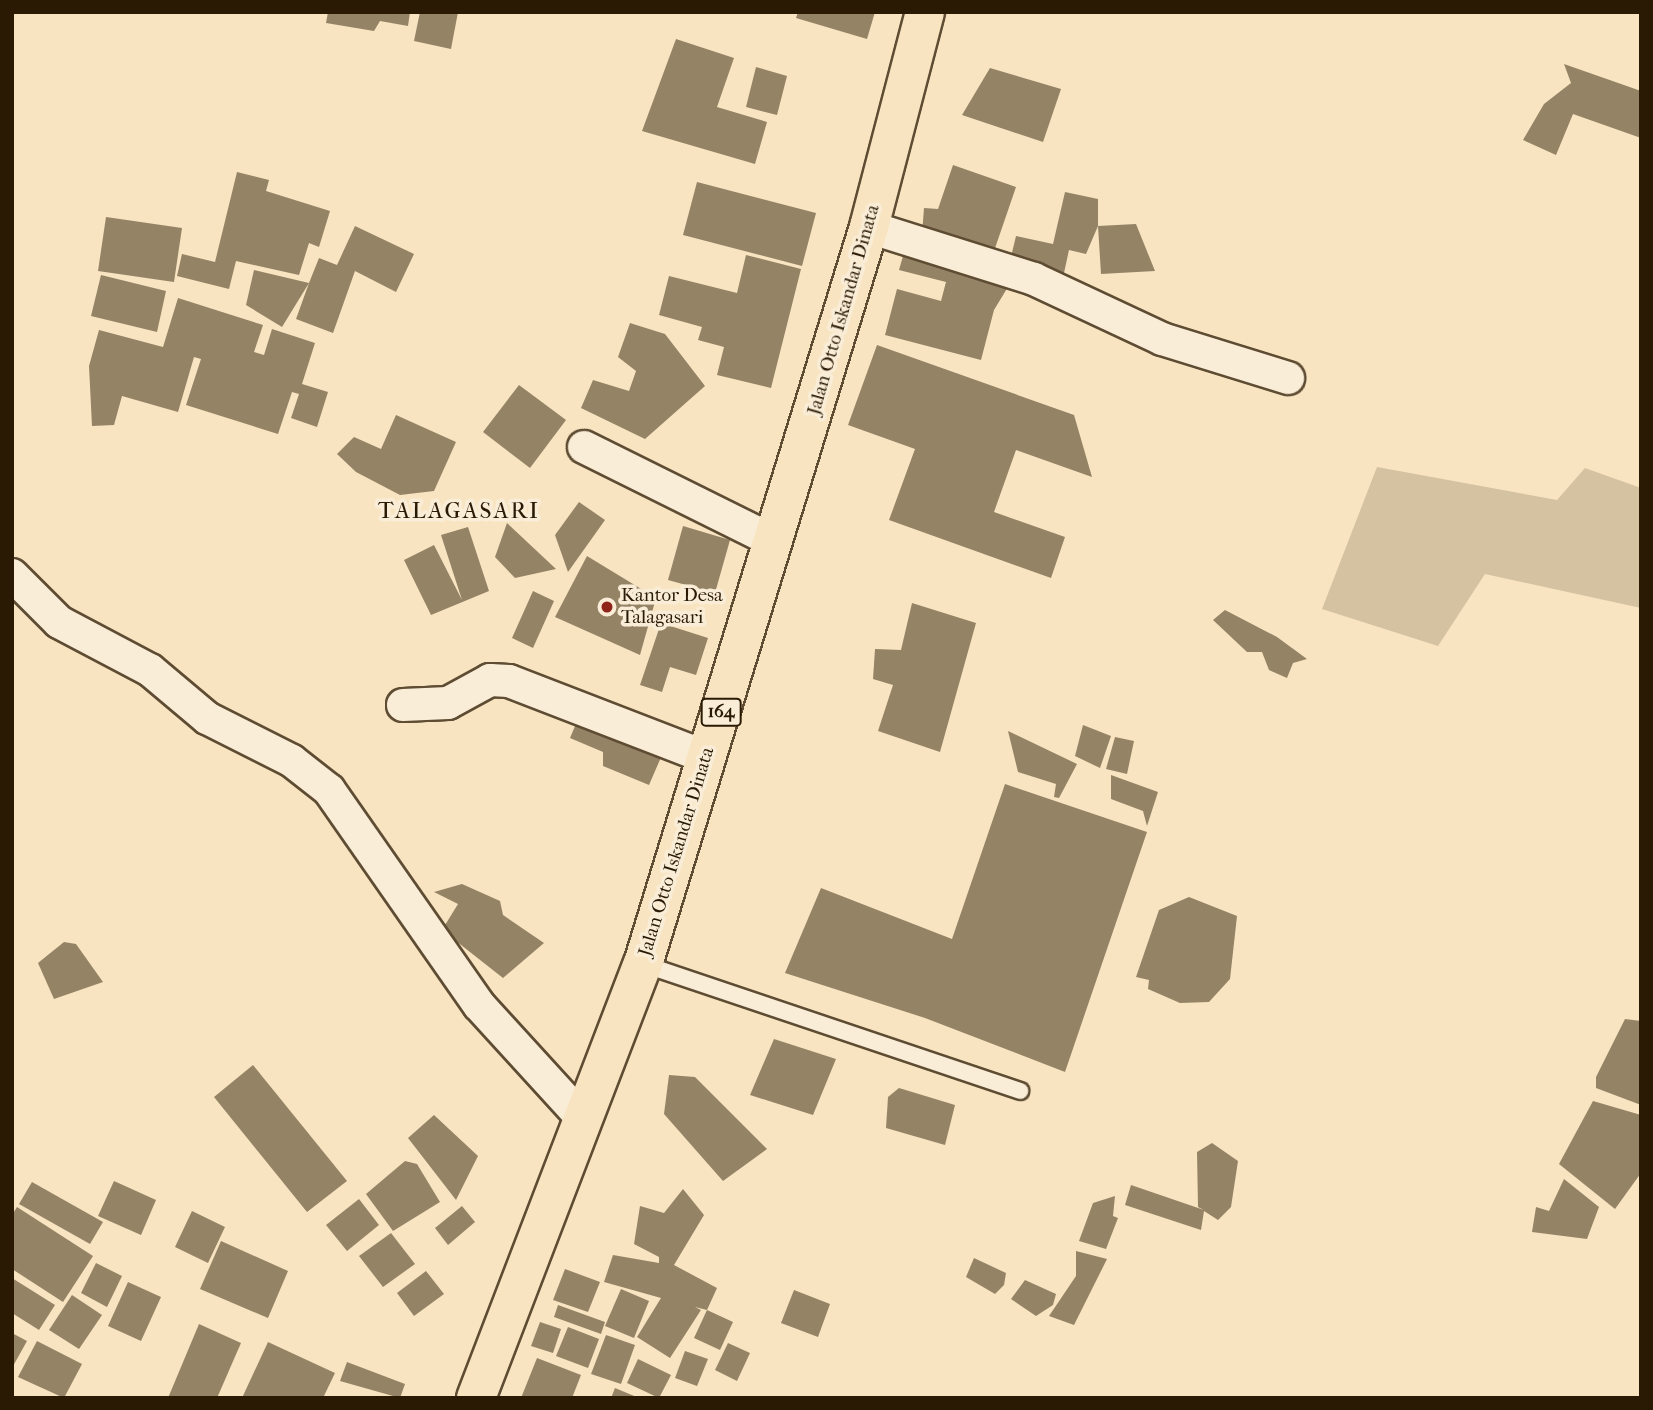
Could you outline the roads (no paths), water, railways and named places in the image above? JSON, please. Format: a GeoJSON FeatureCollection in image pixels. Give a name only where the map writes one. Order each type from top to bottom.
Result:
{"type":"FeatureCollection","features":[{"type":"Feature","properties":{"kind":"main road","name":"Jalan Otto Iskandar Dinata"},"geometry":{"type":"LineString","coordinates":[[476,1398],[643,964],[775,542],[869,227],[925,12]]}},
{"type":"Feature","properties":{"kind":"street"},"geometry":{"type":"LineString","coordinates":[[869,227],[1034,279],[1210,356],[1288,377]]}},
{"type":"Feature","properties":{"kind":"street"},"geometry":{"type":"LineString","coordinates":[[584,447],[775,542]]}},
{"type":"Feature","properties":{"kind":"street"},"geometry":{"type":"LineString","coordinates":[[12,575],[59,622],[150,670],[207,718],[292,761],[329,790],[479,1005],[584,1120]]}},
{"type":"Feature","properties":{"kind":"street"},"geometry":{"type":"LineString","coordinates":[[403,705],[448,703],[490,680],[509,681],[706,757]]}},
{"type":"Feature","properties":{"kind":"lane"},"geometry":{"type":"LineString","coordinates":[[643,964],[1020,1091]]}},
{"type":"Feature","properties":{"kind":"place","name":"Kantor Desa Talagasari"},"geometry":{"type":"Point","coordinates":[607,607]}},
{"type":"Feature","properties":{"kind":"district","name":"TALAGASARI"},"geometry":{"type":"Point","coordinates":[459,511]}}]}
